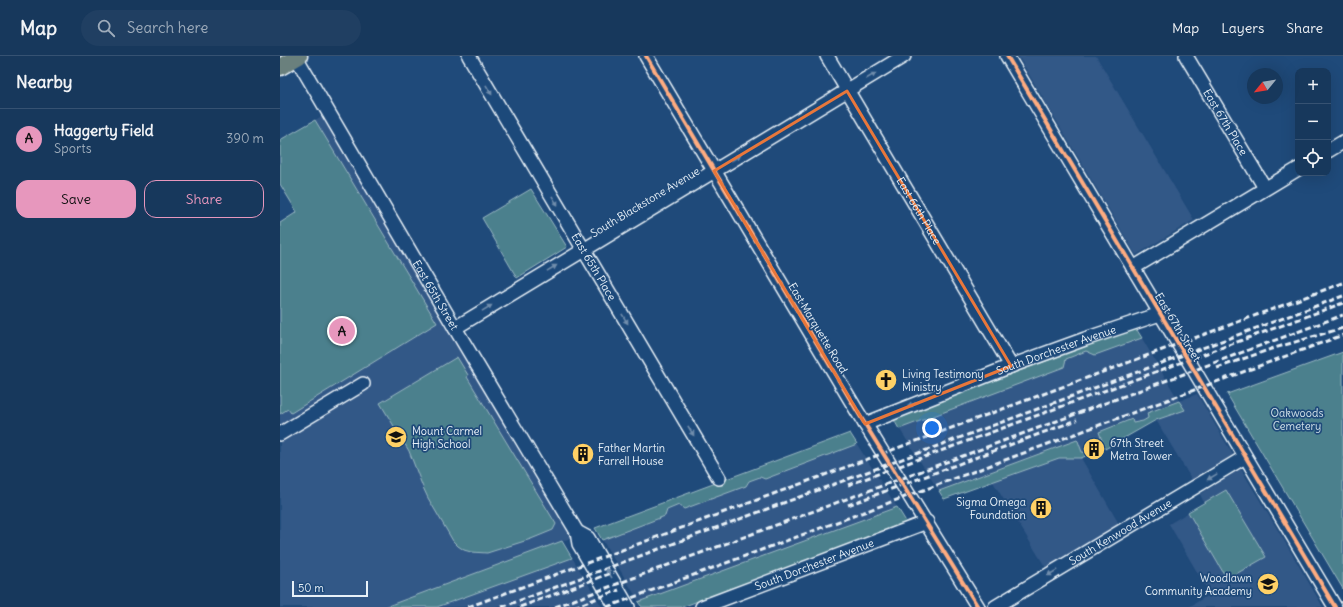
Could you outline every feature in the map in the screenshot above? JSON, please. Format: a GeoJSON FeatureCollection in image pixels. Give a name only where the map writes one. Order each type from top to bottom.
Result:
{"type":"FeatureCollection","features":[{"type":"Feature","properties":{"kind":"main road"},"geometry":{"type":"LineString","coordinates":[[280,67],[298,57]]}},
{"type":"Feature","properties":{"kind":"street","name":"East 65th Place"},"geometry":{"type":"LineString","coordinates":[[469,56],[719,478]]}},
{"type":"Feature","properties":{"kind":"street","name":"East Marquette Road"},"geometry":{"type":"LineString","coordinates":[[646,56],[865,424],[927,522],[978,607]]}},
{"type":"Feature","properties":{"kind":"street","name":"East 66th Place"},"geometry":{"type":"LineString","coordinates":[[826,56],[1011,366]]}},
{"type":"Feature","properties":{"kind":"street","name":"South Blackstone Avenue"},"geometry":{"type":"LineString","coordinates":[[455,328],[904,56]]}},
{"type":"Feature","properties":{"kind":"street","name":"East 67th Street"},"geometry":{"type":"LineString","coordinates":[[1007,56],[1334,607]]}},
{"type":"Feature","properties":{"kind":"street","name":"East 67th Place"},"geometry":{"type":"LineString","coordinates":[[1186,56],[1265,188]]}},
{"type":"Feature","properties":{"kind":"street","name":"East 65th Street"},"geometry":{"type":"LineString","coordinates":[[298,57],[455,328],[577,532],[578,544],[616,607]]}},
{"type":"Feature","properties":{"kind":"street"},"geometry":{"type":"LineString","coordinates":[[1331,149],[1343,142]]}},
{"type":"Feature","properties":{"kind":"street"},"geometry":{"type":"LineString","coordinates":[[1133,268],[1295,171]]}},
{"type":"Feature","properties":{"kind":"street","name":"South Dorchester Avenue"},"geometry":{"type":"LineString","coordinates":[[865,424],[1011,366],[1160,314]]}},
{"type":"Feature","properties":{"kind":"street"},"geometry":{"type":"LineString","coordinates":[[280,434],[363,384]]}},
{"type":"Feature","properties":{"kind":"street","name":"South Kenwood Avenue"},"geometry":{"type":"LineString","coordinates":[[995,607],[1245,457]]}},
{"type":"Feature","properties":{"kind":"street","name":"South Dorchester Avenue"},"geometry":{"type":"LineString","coordinates":[[702,607],[927,522]]}},
{"type":"Feature","properties":{"kind":"street","name":"East 65th Street"},"geometry":{"type":"LineString","coordinates":[[577,532],[588,538],[628,607]]}},
{"type":"Feature","properties":{"kind":"highlighted area"},"geometry":{"type":"Polygon","coordinates":[[[847,91],[1011,366],[865,424],[714,171],[847,91]]]}},
{"type":"Feature","properties":{"kind":"shaded area"},"geometry":{"type":"Polygon","coordinates":[[[1018,56],[1096,56],[1194,220],[1136,255],[1018,56]]]}},
{"type":"Feature","properties":{"kind":"shaded area","name":"Mount Carmel High School"},"geometry":{"type":"Polygon","coordinates":[[[322,116],[571,535],[571,538],[562,541],[602,607],[280,607],[280,223],[297,212],[280,184],[280,140],[322,116]]]}},
{"type":"Feature","properties":{"kind":"shaded area"},"geometry":{"type":"Polygon","coordinates":[[[1137,330],[1179,401],[1197,394],[1233,455],[1192,480],[1156,420],[1108,448],[1081,458],[1119,524],[1046,568],[993,482],[944,499],[894,420],[1137,330]]]}},
{"type":"Feature","properties":{"kind":"shaded area"},"geometry":{"type":"Polygon","coordinates":[[[851,435],[902,515],[642,607],[597,531],[851,435]]]}},
{"type":"Feature","properties":{"kind":"shaded area"},"geometry":{"type":"Polygon","coordinates":[[[1241,469],[1323,607],[1189,607],[1210,594],[1169,524],[1204,503],[1200,494],[1241,469]]]}},
{"type":"Feature","properties":{"kind":"green space"},"geometry":{"type":"Polygon","coordinates":[[[315,120],[437,323],[291,413],[288,409],[280,414],[280,223],[297,212],[280,184],[280,140],[315,120]]]}},
{"type":"Feature","properties":{"kind":"green space"},"geometry":{"type":"Polygon","coordinates":[[[531,189],[567,247],[517,278],[482,218],[531,189]]]}},
{"type":"Feature","properties":{"kind":"green space"},"geometry":{"type":"Polygon","coordinates":[[[1132,329],[1137,330],[1142,338],[1095,355],[1086,351],[1066,359],[1064,367],[899,429],[893,418],[1132,329]]]}},
{"type":"Feature","properties":{"kind":"green space","name":"Oakwoods Cemetery"},"geometry":{"type":"Polygon","coordinates":[[[1343,352],[1343,589],[1227,394],[1343,352]]]}},
{"type":"Feature","properties":{"kind":"green space"},"geometry":{"type":"Polygon","coordinates":[[[457,357],[468,375],[467,377],[556,524],[553,530],[531,539],[487,553],[464,550],[453,541],[428,498],[409,451],[380,403],[457,357]]]}},
{"type":"Feature","properties":{"kind":"green space"},"geometry":{"type":"Polygon","coordinates":[[[1179,401],[1185,410],[1156,420],[1105,449],[1099,432],[1132,419],[1133,423],[1143,421],[1148,418],[1147,413],[1179,401]]]}},
{"type":"Feature","properties":{"kind":"green space"},"geometry":{"type":"Polygon","coordinates":[[[850,433],[857,444],[765,479],[760,477],[749,481],[746,486],[684,509],[679,505],[667,510],[665,516],[602,540],[595,528],[850,433]]]}},
{"type":"Feature","properties":{"kind":"green space"},"geometry":{"type":"Polygon","coordinates":[[[1077,440],[1082,452],[1084,452],[1086,456],[1081,458],[1059,458],[944,499],[939,491],[1077,440]]]}},
{"type":"Feature","properties":{"kind":"green space"},"geometry":{"type":"Polygon","coordinates":[[[1226,490],[1266,557],[1227,579],[1188,512],[1226,490]]]}},
{"type":"Feature","properties":{"kind":"green space"},"geometry":{"type":"Polygon","coordinates":[[[897,507],[907,523],[682,607],[642,607],[638,602],[897,507]]]}},
{"type":"Feature","properties":{"kind":"green space"},"geometry":{"type":"Polygon","coordinates":[[[562,541],[572,558],[437,607],[385,607],[562,541]]]}},
{"type":"Feature","properties":{"kind":"railway"},"geometry":{"type":"LineString","coordinates":[[468,607],[1343,283]]}},
{"type":"Feature","properties":{"kind":"railway"},"geometry":{"type":"LineString","coordinates":[[502,607],[1343,296]]}},
{"type":"Feature","properties":{"kind":"railway"},"geometry":{"type":"LineString","coordinates":[[848,485],[1343,303]]}},
{"type":"Feature","properties":{"kind":"railway"},"geometry":{"type":"LineString","coordinates":[[555,607],[1343,315]]}},
{"type":"Feature","properties":{"kind":"railway"},"geometry":{"type":"LineString","coordinates":[[1217,368],[1271,349],[1343,328]]}},
{"type":"Feature","properties":{"kind":"railway"},"geometry":{"type":"LineString","coordinates":[[607,607],[1343,335]]}},
{"type":"Feature","properties":{"kind":"railway"},"geometry":{"type":"LineString","coordinates":[[848,505],[1077,420]]}},
{"type":"Feature","properties":{"kind":"railway"},"geometry":{"type":"LineString","coordinates":[[520,607],[614,572]]}},
{"type":"Feature","properties":{"kind":"railway"},"geometry":{"type":"LineString","coordinates":[[574,607],[619,590]]}},
{"type":"Feature","properties":{"kind":"cycle path"},"geometry":{"type":"LineString","coordinates":[[646,56],[857,411],[978,607]]}},
{"type":"Feature","properties":{"kind":"cycle path"},"geometry":{"type":"LineString","coordinates":[[1007,56],[1335,607]]}},
{"type":"Feature","properties":{"kind":"place","name":"Haggerty Field"},"geometry":{"type":"Point","coordinates":[342,331]}},
{"type":"Feature","properties":{"kind":"place","name":"Living Testimony Ministry"},"geometry":{"type":"Point","coordinates":[886,380]}},
{"type":"Feature","properties":{"kind":"place","name":"Mount Carmel High School"},"geometry":{"type":"Point","coordinates":[396,437]}},
{"type":"Feature","properties":{"kind":"place","name":"67th Street Metra Tower"},"geometry":{"type":"Point","coordinates":[1094,449]}},
{"type":"Feature","properties":{"kind":"place","name":"Father Martin Farrell House"},"geometry":{"type":"Point","coordinates":[583,454]}},
{"type":"Feature","properties":{"kind":"place","name":"Sigma Omega Foundation"},"geometry":{"type":"Point","coordinates":[1041,508]}},
{"type":"Feature","properties":{"kind":"place","name":"Woodlawn Community Academy"},"geometry":{"type":"Point","coordinates":[1268,584]}}]}
